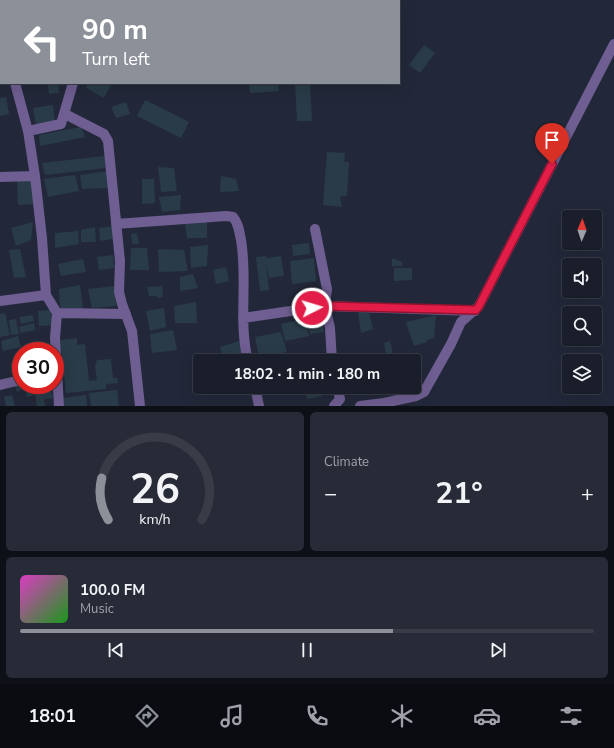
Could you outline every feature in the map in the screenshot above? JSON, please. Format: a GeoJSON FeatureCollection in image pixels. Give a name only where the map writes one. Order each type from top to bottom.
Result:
{"type":"FeatureCollection","features":[{"type":"Feature","properties":{"kind":"street"},"geometry":{"type":"LineString","coordinates":[[360,406],[403,399],[416,396],[424,392],[451,344],[461,322],[479,306],[614,44]]}},
{"type":"Feature","properties":{"kind":"street"},"geometry":{"type":"LineString","coordinates":[[15,84],[28,131],[35,176],[42,238],[46,295],[57,313],[55,342]]}},
{"type":"Feature","properties":{"kind":"street"},"geometry":{"type":"LineString","coordinates":[[28,131],[58,126],[61,124],[73,84]]}},
{"type":"Feature","properties":{"kind":"street"},"geometry":{"type":"LineString","coordinates":[[65,114],[104,134],[108,141],[120,261],[119,292],[132,331],[140,406]]}},
{"type":"Feature","properties":{"kind":"street"},"geometry":{"type":"LineString","coordinates":[[0,177],[35,176]]}},
{"type":"Feature","properties":{"kind":"street"},"geometry":{"type":"LineString","coordinates":[[116,224],[226,216],[233,217],[237,222],[244,256],[243,318],[246,354]]}},
{"type":"Feature","properties":{"kind":"street"},"geometry":{"type":"LineString","coordinates":[[315,229],[327,289],[325,306],[330,328],[332,354]]}},
{"type":"Feature","properties":{"kind":"street"},"geometry":{"type":"LineString","coordinates":[[0,301],[46,295]]}},
{"type":"Feature","properties":{"kind":"street"},"geometry":{"type":"LineString","coordinates":[[243,318],[325,306],[476,310]]}},
{"type":"Feature","properties":{"kind":"street"},"geometry":{"type":"LineString","coordinates":[[57,313],[126,314]]}},
{"type":"Feature","properties":{"kind":"street"},"geometry":{"type":"LineString","coordinates":[[0,385],[12,382]]}},
{"type":"Feature","properties":{"kind":"street"},"geometry":{"type":"LineString","coordinates":[[58,394],[59,406]]}},
{"type":"Feature","properties":{"kind":"street"},"geometry":{"type":"LineString","coordinates":[[256,394],[260,406]]}},
{"type":"Feature","properties":{"kind":"street"},"geometry":{"type":"LineString","coordinates":[[334,406],[340,399],[339,394]]}},
{"type":"Feature","properties":{"kind":"building"},"geometry":{"type":"Polygon","coordinates":[[[424,45],[435,53],[420,73],[409,65],[424,45]]]}},
{"type":"Feature","properties":{"kind":"building"},"geometry":{"type":"Polygon","coordinates":[[[48,84],[58,84],[59,93],[49,94],[48,84]]]}},
{"type":"Feature","properties":{"kind":"building"},"geometry":{"type":"Polygon","coordinates":[[[88,84],[111,84],[104,98],[86,88],[88,84]]]}},
{"type":"Feature","properties":{"kind":"building"},"geometry":{"type":"Polygon","coordinates":[[[249,84],[278,84],[279,91],[250,93],[249,84]]]}},
{"type":"Feature","properties":{"kind":"building"},"geometry":{"type":"Polygon","coordinates":[[[295,84],[310,84],[312,121],[297,121],[295,84]]]}},
{"type":"Feature","properties":{"kind":"building"},"geometry":{"type":"Polygon","coordinates":[[[6,97],[9,114],[0,116],[0,98],[6,97]]]}},
{"type":"Feature","properties":{"kind":"building"},"geometry":{"type":"Polygon","coordinates":[[[145,100],[189,122],[181,138],[137,116],[145,100]]]}},
{"type":"Feature","properties":{"kind":"building"},"geometry":{"type":"Polygon","coordinates":[[[126,102],[130,114],[116,118],[111,107],[126,102]]]}},
{"type":"Feature","properties":{"kind":"building"},"geometry":{"type":"Polygon","coordinates":[[[53,105],[55,122],[36,125],[33,108],[53,105]]]}},
{"type":"Feature","properties":{"kind":"building"},"geometry":{"type":"Polygon","coordinates":[[[81,127],[85,137],[40,146],[39,135],[81,127]]]}},
{"type":"Feature","properties":{"kind":"building"},"geometry":{"type":"Polygon","coordinates":[[[327,152],[345,153],[344,162],[349,162],[347,196],[340,196],[342,207],[323,205],[327,152]]]}},
{"type":"Feature","properties":{"kind":"building"},"geometry":{"type":"Polygon","coordinates":[[[105,156],[106,168],[45,175],[42,163],[105,156]]]}},
{"type":"Feature","properties":{"kind":"building"},"geometry":{"type":"Polygon","coordinates":[[[158,167],[174,168],[177,191],[161,192],[158,167]]]}},
{"type":"Feature","properties":{"kind":"building"},"geometry":{"type":"Polygon","coordinates":[[[107,171],[108,188],[82,189],[80,175],[107,171]]]}},
{"type":"Feature","properties":{"kind":"building"},"geometry":{"type":"Polygon","coordinates":[[[75,175],[79,191],[48,197],[44,179],[75,175]]]}},
{"type":"Feature","properties":{"kind":"building"},"geometry":{"type":"Polygon","coordinates":[[[221,176],[236,179],[239,191],[220,192],[221,176]]]}},
{"type":"Feature","properties":{"kind":"building"},"geometry":{"type":"Polygon","coordinates":[[[142,179],[154,179],[155,203],[142,204],[142,179]]]}},
{"type":"Feature","properties":{"kind":"building"},"geometry":{"type":"Polygon","coordinates":[[[17,180],[33,180],[36,204],[18,205],[17,180]]]}},
{"type":"Feature","properties":{"kind":"building"},"geometry":{"type":"Polygon","coordinates":[[[181,195],[180,210],[162,212],[159,197],[181,195]]]}},
{"type":"Feature","properties":{"kind":"building"},"geometry":{"type":"Polygon","coordinates":[[[207,220],[207,238],[187,238],[185,224],[207,220]]]}},
{"type":"Feature","properties":{"kind":"building"},"geometry":{"type":"Polygon","coordinates":[[[33,222],[31,240],[16,246],[11,228],[33,222]]]}},
{"type":"Feature","properties":{"kind":"building"},"geometry":{"type":"Polygon","coordinates":[[[113,226],[113,239],[100,241],[99,228],[113,226]]]}},
{"type":"Feature","properties":{"kind":"building"},"geometry":{"type":"Polygon","coordinates":[[[95,227],[96,242],[81,242],[81,230],[95,227]]]}},
{"type":"Feature","properties":{"kind":"building"},"geometry":{"type":"Polygon","coordinates":[[[78,231],[79,244],[55,248],[55,233],[78,231]]]}},
{"type":"Feature","properties":{"kind":"building"},"geometry":{"type":"Polygon","coordinates":[[[137,233],[139,244],[132,244],[131,234],[137,233]]]}},
{"type":"Feature","properties":{"kind":"building"},"geometry":{"type":"Polygon","coordinates":[[[309,243],[310,254],[293,256],[292,245],[309,243]]]}},
{"type":"Feature","properties":{"kind":"building"},"geometry":{"type":"Polygon","coordinates":[[[208,245],[207,266],[191,268],[190,247],[208,245]]]}},
{"type":"Feature","properties":{"kind":"building"},"geometry":{"type":"Polygon","coordinates":[[[131,248],[147,248],[149,270],[130,270],[131,248]]]}},
{"type":"Feature","properties":{"kind":"building"},"geometry":{"type":"Polygon","coordinates":[[[20,249],[26,277],[14,278],[9,250],[20,249]]]}},
{"type":"Feature","properties":{"kind":"building"},"geometry":{"type":"Polygon","coordinates":[[[158,249],[184,250],[188,271],[159,272],[158,249]]]}},
{"type":"Feature","properties":{"kind":"building"},"geometry":{"type":"Polygon","coordinates":[[[113,255],[114,268],[99,270],[97,257],[113,255]]]}},
{"type":"Feature","properties":{"kind":"building"},"geometry":{"type":"Polygon","coordinates":[[[266,256],[266,258],[281,256],[284,276],[269,278],[266,262],[269,290],[260,291],[256,257],[266,256]]]}},
{"type":"Feature","properties":{"kind":"building"},"geometry":{"type":"Polygon","coordinates":[[[314,258],[316,281],[292,284],[290,261],[314,258]]]}},
{"type":"Feature","properties":{"kind":"building"},"geometry":{"type":"Polygon","coordinates":[[[392,258],[402,262],[402,266],[392,266],[392,258]]]}},
{"type":"Feature","properties":{"kind":"building"},"geometry":{"type":"Polygon","coordinates":[[[83,259],[86,272],[61,276],[58,264],[83,259]]]}},
{"type":"Feature","properties":{"kind":"building"},"geometry":{"type":"Polygon","coordinates":[[[226,267],[229,281],[216,284],[213,270],[226,267]]]}},
{"type":"Feature","properties":{"kind":"building"},"geometry":{"type":"Polygon","coordinates":[[[394,268],[412,268],[412,280],[394,281],[394,268]]]}},
{"type":"Feature","properties":{"kind":"building"},"geometry":{"type":"Polygon","coordinates":[[[193,274],[198,288],[180,291],[180,277],[193,274]]]}},
{"type":"Feature","properties":{"kind":"building"},"geometry":{"type":"Polygon","coordinates":[[[80,285],[83,309],[60,308],[59,289],[80,285]]]}},
{"type":"Feature","properties":{"kind":"building"},"geometry":{"type":"Polygon","coordinates":[[[115,286],[116,306],[92,308],[88,289],[115,286]]]}},
{"type":"Feature","properties":{"kind":"building"},"geometry":{"type":"Polygon","coordinates":[[[162,286],[163,297],[157,298],[157,296],[149,296],[147,287],[162,286]]]}},
{"type":"Feature","properties":{"kind":"building"},"geometry":{"type":"Polygon","coordinates":[[[196,302],[197,323],[175,323],[174,306],[196,302]]]}},
{"type":"Feature","properties":{"kind":"building"},"geometry":{"type":"Polygon","coordinates":[[[164,308],[166,327],[150,331],[146,311],[164,308]]]}},
{"type":"Feature","properties":{"kind":"building"},"geometry":{"type":"Polygon","coordinates":[[[51,310],[52,325],[39,326],[38,311],[51,310]]]}},
{"type":"Feature","properties":{"kind":"building"},"geometry":{"type":"Polygon","coordinates":[[[358,312],[369,313],[373,329],[361,333],[358,312]]]}},
{"type":"Feature","properties":{"kind":"building"},"geometry":{"type":"Polygon","coordinates":[[[5,313],[10,335],[0,337],[0,314],[5,313]]]}},
{"type":"Feature","properties":{"kind":"building"},"geometry":{"type":"Polygon","coordinates":[[[33,315],[34,321],[21,324],[19,317],[33,315]]]}},
{"type":"Feature","properties":{"kind":"building"},"geometry":{"type":"Polygon","coordinates":[[[436,315],[434,338],[414,346],[406,322],[436,315]]]}},
{"type":"Feature","properties":{"kind":"building"},"geometry":{"type":"Polygon","coordinates":[[[16,319],[19,334],[11,335],[9,320],[16,319]]]}},
{"type":"Feature","properties":{"kind":"building"},"geometry":{"type":"Polygon","coordinates":[[[305,319],[309,336],[285,341],[281,324],[305,319]]]}},
{"type":"Feature","properties":{"kind":"building"},"geometry":{"type":"Polygon","coordinates":[[[322,319],[324,332],[310,334],[307,321],[322,319]]]}},
{"type":"Feature","properties":{"kind":"building"},"geometry":{"type":"Polygon","coordinates":[[[34,323],[35,330],[21,333],[19,327],[34,323]]]}},
{"type":"Feature","properties":{"kind":"building"},"geometry":{"type":"Polygon","coordinates":[[[173,330],[177,350],[152,353],[150,334],[173,330]]]}},
{"type":"Feature","properties":{"kind":"building"},"geometry":{"type":"Polygon","coordinates":[[[281,332],[287,352],[276,354],[258,354],[255,337],[281,332]]]}},
{"type":"Feature","properties":{"kind":"building"},"geometry":{"type":"Polygon","coordinates":[[[18,336],[20,342],[12,342],[12,349],[3,351],[1,341],[18,336]]]}},
{"type":"Feature","properties":{"kind":"building"},"geometry":{"type":"Polygon","coordinates":[[[77,338],[77,345],[85,344],[89,381],[97,380],[95,367],[97,360],[111,359],[113,378],[117,378],[118,383],[106,384],[106,389],[66,393],[64,375],[64,342],[60,342],[60,340],[77,338]]]}},
{"type":"Feature","properties":{"kind":"building"},"geometry":{"type":"Polygon","coordinates":[[[239,341],[243,354],[222,354],[220,347],[239,341]]]}},
{"type":"Feature","properties":{"kind":"building"},"geometry":{"type":"Polygon","coordinates":[[[390,341],[393,354],[386,354],[384,343],[390,341]]]}},
{"type":"Feature","properties":{"kind":"building"},"geometry":{"type":"Polygon","coordinates":[[[117,390],[119,406],[91,406],[89,393],[117,390]]]}},
{"type":"Feature","properties":{"kind":"building"},"geometry":{"type":"Polygon","coordinates":[[[26,394],[34,394],[34,395],[27,397],[26,394]]]}},
{"type":"Feature","properties":{"kind":"building"},"geometry":{"type":"Polygon","coordinates":[[[35,394],[52,394],[53,398],[44,399],[45,406],[37,406],[35,394]]]}},
{"type":"Feature","properties":{"kind":"building"},"geometry":{"type":"Polygon","coordinates":[[[306,394],[321,394],[322,396],[307,399],[306,394]]]}},
{"type":"Feature","properties":{"kind":"building"},"geometry":{"type":"Polygon","coordinates":[[[12,395],[15,406],[6,406],[4,397],[12,395]]]}},
{"type":"Feature","properties":{"kind":"building"},"geometry":{"type":"Polygon","coordinates":[[[86,395],[87,406],[64,406],[63,398],[86,395]]]}},
{"type":"Feature","properties":{"kind":"route"},"geometry":{"type":"LineString","coordinates":[[312,308],[325,306],[476,310],[552,164]]}}]}
